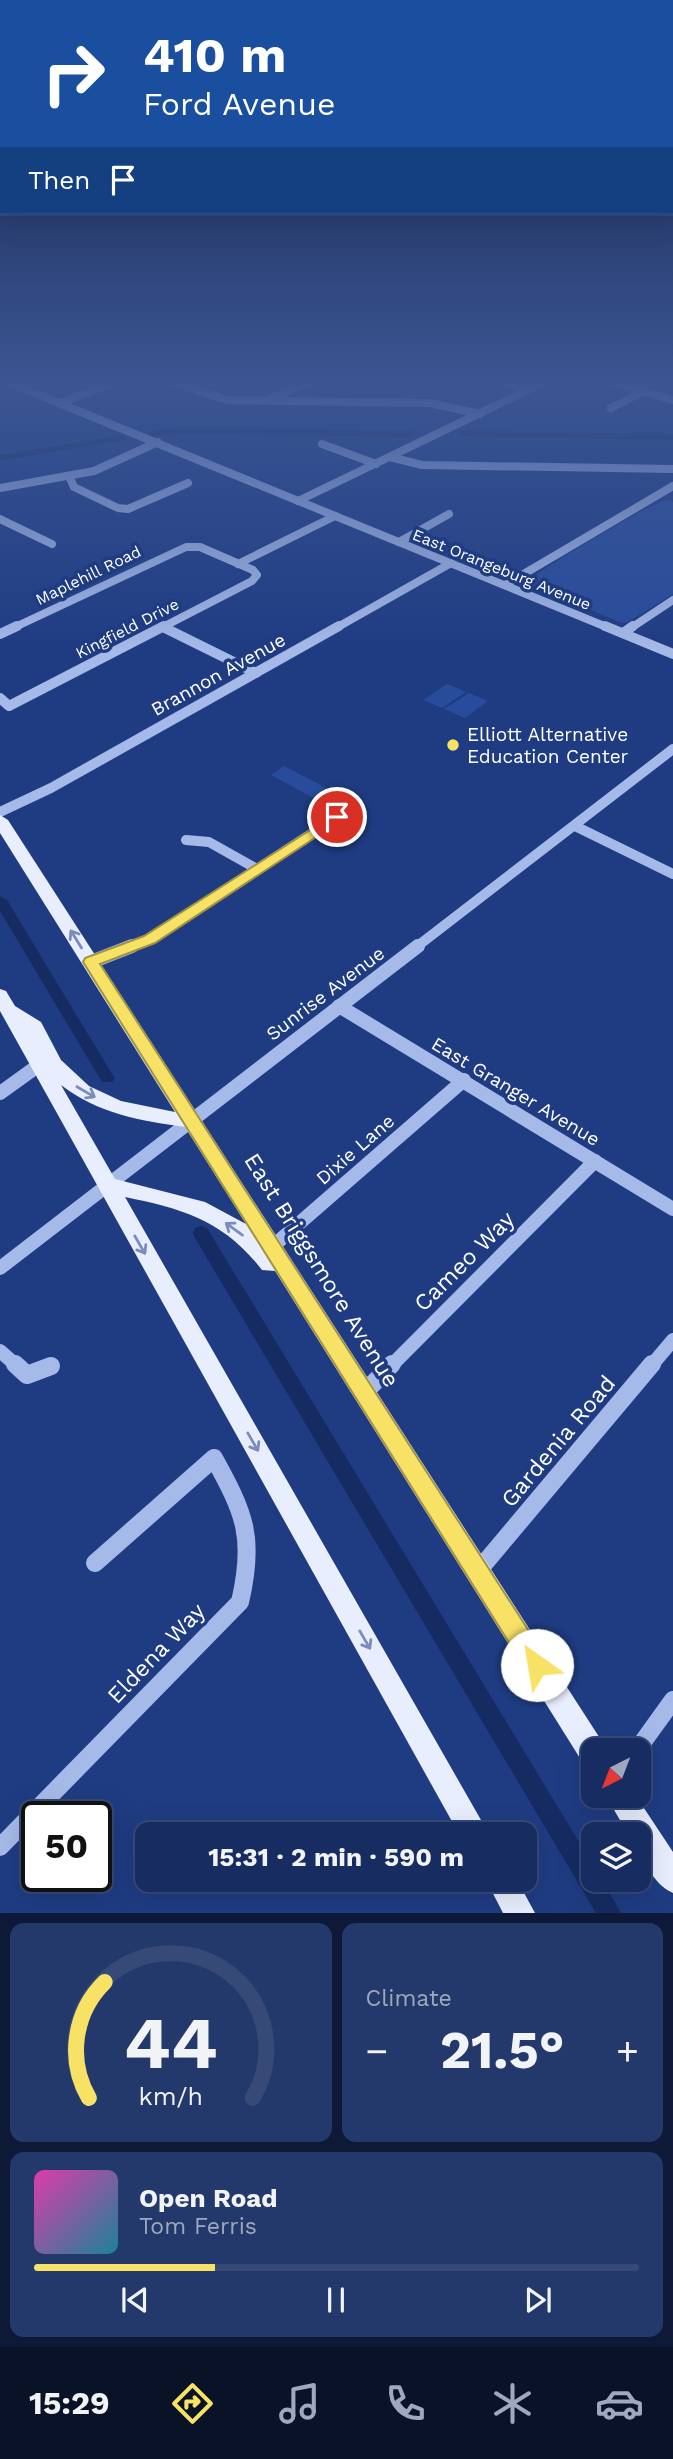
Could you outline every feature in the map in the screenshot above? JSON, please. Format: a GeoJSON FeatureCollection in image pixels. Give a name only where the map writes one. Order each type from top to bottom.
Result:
{"type":"FeatureCollection","features":[{"type":"Feature","properties":{"kind":"main road","name":"East Briggsmore Avenue"},"geometry":{"type":"LineString","coordinates":[[0,820],[584,1738]]}},
{"type":"Feature","properties":{"kind":"main road"},"geometry":{"type":"LineString","coordinates":[[4,1002],[34,1026],[54,1065],[74,1086],[127,1112],[191,1121]]}},
{"type":"Feature","properties":{"kind":"main road"},"geometry":{"type":"LineString","coordinates":[[4,1002],[468,1822]]}},
{"type":"Feature","properties":{"kind":"main road"},"geometry":{"type":"LineString","coordinates":[[106,1185],[167,1196],[199,1206],[232,1226],[259,1248],[288,1291],[314,1314]]}},
{"type":"Feature","properties":{"kind":"main road"},"geometry":{"type":"LineString","coordinates":[[628,1808],[673,1878]]}},
{"type":"Feature","properties":{"kind":"main road"},"geometry":{"type":"LineString","coordinates":[[508,1892],[520,1913]]}},
{"type":"Feature","properties":{"kind":"street"},"geometry":{"type":"LineString","coordinates":[[0,488],[85,472]]}},
{"type":"Feature","properties":{"kind":"street","name":"East Orangeburg Avenue"},"geometry":{"type":"LineString","coordinates":[[230,472],[673,654]]}},
{"type":"Feature","properties":{"kind":"street"},"geometry":{"type":"LineString","coordinates":[[299,501],[359,472]]}},
{"type":"Feature","properties":{"kind":"street"},"geometry":{"type":"LineString","coordinates":[[69,476],[69,481],[74,486],[118,508],[128,509],[188,483]]}},
{"type":"Feature","properties":{"kind":"street"},"geometry":{"type":"LineString","coordinates":[[505,585],[673,486]]}},
{"type":"Feature","properties":{"kind":"street"},"geometry":{"type":"LineString","coordinates":[[662,493],[673,497]]}},
{"type":"Feature","properties":{"kind":"street"},"geometry":{"type":"LineString","coordinates":[[399,542],[449,514]]}},
{"type":"Feature","properties":{"kind":"street"},"geometry":{"type":"LineString","coordinates":[[239,564],[335,516]]}},
{"type":"Feature","properties":{"kind":"street"},"geometry":{"type":"LineString","coordinates":[[0,519],[52,544]]}},
{"type":"Feature","properties":{"kind":"street","name":"Maplehill Road"},"geometry":{"type":"LineString","coordinates":[[0,634],[181,548],[200,547],[239,564]]}},
{"type":"Feature","properties":{"kind":"street","name":"Brannon Avenue"},"geometry":{"type":"LineString","coordinates":[[0,812],[51,788],[451,563]]}},
{"type":"Feature","properties":{"kind":"street","name":"Kingfield Drive"},"geometry":{"type":"LineString","coordinates":[[0,698],[9,706],[252,581],[257,575],[253,570],[239,564]]}},
{"type":"Feature","properties":{"kind":"street"},"geometry":{"type":"LineString","coordinates":[[623,633],[673,600]]}},
{"type":"Feature","properties":{"kind":"street"},"geometry":{"type":"LineString","coordinates":[[163,627],[256,673]]}},
{"type":"Feature","properties":{"kind":"street","name":"Sunrise Avenue"},"geometry":{"type":"LineString","coordinates":[[0,1268],[673,749]]}},
{"type":"Feature","properties":{"kind":"street"},"geometry":{"type":"LineString","coordinates":[[91,962],[150,939],[337,817]]}},
{"type":"Feature","properties":{"kind":"street"},"geometry":{"type":"LineString","coordinates":[[575,826],[673,874]]}},
{"type":"Feature","properties":{"kind":"street"},"geometry":{"type":"LineString","coordinates":[[186,841],[209,842],[257,869]]}},
{"type":"Feature","properties":{"kind":"street","name":"East Granger Avenue"},"geometry":{"type":"LineString","coordinates":[[339,1006],[673,1209]]}},
{"type":"Feature","properties":{"kind":"street"},"geometry":{"type":"LineString","coordinates":[[0,1093],[39,1065]]}},
{"type":"Feature","properties":{"kind":"street","name":"Dixie Lane"},"geometry":{"type":"LineString","coordinates":[[272,1247],[464,1080]]}},
{"type":"Feature","properties":{"kind":"street","name":"Cameo Way"},"geometry":{"type":"LineString","coordinates":[[365,1393],[595,1161]]}},
{"type":"Feature","properties":{"kind":"street","name":"Gardenia Road"},"geometry":{"type":"LineString","coordinates":[[478,1571],[673,1340]]}},
{"type":"Feature","properties":{"kind":"street"},"geometry":{"type":"LineString","coordinates":[[0,1351],[27,1375],[51,1366]]}},
{"type":"Feature","properties":{"kind":"street","name":"Eldena Way"},"geometry":{"type":"LineString","coordinates":[[0,1847],[240,1602],[249,1570],[249,1540],[244,1514],[214,1458],[95,1563]]}},
{"type":"Feature","properties":{"kind":"street"},"geometry":{"type":"LineString","coordinates":[[646,1738],[673,1700]]}},
{"type":"Feature","properties":{"kind":"shaded area"},"geometry":{"type":"Polygon","coordinates":[[[666,500],[673,502],[673,594],[628,622],[622,623],[526,583],[594,538],[666,500]]]}},
{"type":"Feature","properties":{"kind":"shaded area"},"geometry":{"type":"Polygon","coordinates":[[[447,684],[466,692],[442,708],[423,700],[447,684]]]}},
{"type":"Feature","properties":{"kind":"shaded area"},"geometry":{"type":"Polygon","coordinates":[[[469,693],[488,701],[465,718],[444,709],[469,693]]]}},
{"type":"Feature","properties":{"kind":"shaded area"},"geometry":{"type":"Polygon","coordinates":[[[284,766],[332,791],[317,800],[271,775],[284,766]]]}},
{"type":"Feature","properties":{"kind":"waterway"},"geometry":{"type":"LineString","coordinates":[[0,900],[107,1078]]}},
{"type":"Feature","properties":{"kind":"waterway"},"geometry":{"type":"LineString","coordinates":[[201,1233],[609,1913]]}},
{"type":"Feature","properties":{"kind":"place","name":"Elliott Alternative Education Center"},"geometry":{"type":"Point","coordinates":[453,745]}},
{"type":"Feature","properties":{"kind":"route"},"geometry":{"type":"LineString","coordinates":[[337,817],[142,944],[91,962],[537,1665]]}}]}
